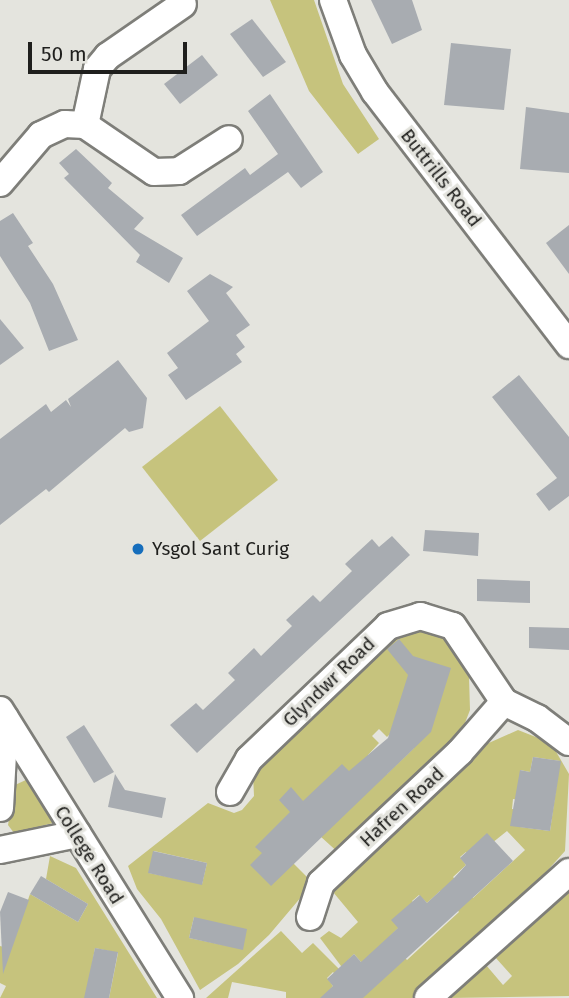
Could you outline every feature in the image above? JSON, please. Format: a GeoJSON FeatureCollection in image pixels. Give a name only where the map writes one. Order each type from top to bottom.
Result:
{"type":"FeatureCollection","features":[{"type":"Feature","properties":{"kind":"street","name":"Buttrills Road"},"geometry":{"type":"LineString","coordinates":[[333,0],[353,55],[375,92],[565,332]]}},
{"type":"Feature","properties":{"kind":"street"},"geometry":{"type":"LineString","coordinates":[[85,125],[97,69],[108,56],[183,4]]}},
{"type":"Feature","properties":{"kind":"street"},"geometry":{"type":"LineString","coordinates":[[0,183],[41,135],[65,124],[85,125],[154,172],[179,171],[229,139]]}},
{"type":"Feature","properties":{"kind":"street","name":"Glyndwr Road"},"geometry":{"type":"LineString","coordinates":[[230,792],[248,759],[388,626],[419,616],[453,626],[504,702]]}},
{"type":"Feature","properties":{"kind":"street"},"geometry":{"type":"LineString","coordinates":[[504,702],[537,718],[569,741]]}},
{"type":"Feature","properties":{"kind":"street","name":"Hafren Road"},"geometry":{"type":"LineString","coordinates":[[310,917],[321,883],[460,752],[504,702]]}},
{"type":"Feature","properties":{"kind":"street"},"geometry":{"type":"LineString","coordinates":[[0,808],[2,714]]}},
{"type":"Feature","properties":{"kind":"street","name":"College Road"},"geometry":{"type":"LineString","coordinates":[[2,714],[180,998]]}},
{"type":"Feature","properties":{"kind":"street"},"geometry":{"type":"LineString","coordinates":[[0,850],[77,834]]}},
{"type":"Feature","properties":{"kind":"street"},"geometry":{"type":"LineString","coordinates":[[428,998],[569,872]]}},
{"type":"Feature","properties":{"kind":"shaded area"},"geometry":{"type":"Polygon","coordinates":[[[270,0],[314,0],[343,84],[379,139],[358,154],[309,91],[270,0]]]}},
{"type":"Feature","properties":{"kind":"shaded area"},"geometry":{"type":"Polygon","coordinates":[[[220,406],[278,480],[200,541],[142,467],[220,406]]]}},
{"type":"Feature","properties":{"kind":"shaded area"},"geometry":{"type":"Polygon","coordinates":[[[430,628],[451,641],[469,676],[470,710],[458,741],[341,855],[320,836],[256,847],[293,863],[313,883],[269,935],[238,964],[200,990],[161,919],[137,889],[128,866],[208,803],[234,813],[242,810],[254,796],[253,774],[391,633],[430,628]],[[379,729],[372,736],[379,743],[368,755],[387,774],[414,748],[395,729],[387,737],[379,729]],[[154,851],[149,873],[202,884],[207,863],[154,851]],[[194,917],[189,938],[243,949],[194,917]]]}},
{"type":"Feature","properties":{"kind":"shaded area"},"geometry":{"type":"Polygon","coordinates":[[[518,730],[551,743],[569,774],[565,851],[520,901],[412,998],[362,998],[361,962],[354,954],[348,960],[347,974],[320,938],[329,931],[341,938],[358,922],[333,892],[341,885],[339,878],[482,746],[518,730]],[[533,757],[530,772],[520,770],[525,801],[513,799],[512,809],[522,810],[520,827],[550,831],[560,761],[533,757]],[[507,831],[472,859],[466,852],[460,857],[466,865],[453,877],[473,898],[525,850],[507,831]],[[440,891],[427,903],[419,895],[412,901],[418,909],[387,939],[407,960],[459,912],[440,891]]]}},
{"type":"Feature","properties":{"kind":"shaded area"},"geometry":{"type":"Polygon","coordinates":[[[28,779],[53,823],[14,833],[8,825],[15,785],[28,779]]]}},
{"type":"Feature","properties":{"kind":"shaded area"},"geometry":{"type":"Polygon","coordinates":[[[50,856],[76,868],[157,998],[109,998],[118,953],[95,948],[86,998],[0,998],[6,986],[0,983],[0,946],[11,949],[30,894],[78,922],[88,904],[46,879],[50,856]]]}},
{"type":"Feature","properties":{"kind":"shaded area"},"geometry":{"type":"Polygon","coordinates":[[[569,890],[569,996],[449,998],[486,965],[503,985],[512,976],[495,957],[569,890]]]}},
{"type":"Feature","properties":{"kind":"shaded area"},"geometry":{"type":"Polygon","coordinates":[[[281,931],[302,953],[313,943],[345,975],[340,980],[333,972],[327,978],[333,986],[323,998],[286,998],[286,992],[232,982],[228,998],[206,998],[281,931]]]}},
{"type":"Feature","properties":{"kind":"building"},"geometry":{"type":"Polygon","coordinates":[[[371,0],[412,0],[422,30],[392,44],[371,0]]]}},
{"type":"Feature","properties":{"kind":"building"},"geometry":{"type":"Polygon","coordinates":[[[252,19],[286,62],[263,77],[230,34],[252,19]]]}},
{"type":"Feature","properties":{"kind":"building"},"geometry":{"type":"Polygon","coordinates":[[[451,43],[511,49],[504,110],[444,105],[451,43]]]}},
{"type":"Feature","properties":{"kind":"building"},"geometry":{"type":"Polygon","coordinates":[[[202,55],[218,75],[180,104],[164,84],[202,55]]]}},
{"type":"Feature","properties":{"kind":"building"},"geometry":{"type":"Polygon","coordinates":[[[270,94],[323,172],[301,188],[288,172],[197,236],[181,215],[245,168],[250,175],[278,154],[248,111],[270,94]]]}},
{"type":"Feature","properties":{"kind":"building"},"geometry":{"type":"Polygon","coordinates":[[[526,107],[569,113],[569,173],[520,169],[526,107]]]}},
{"type":"Feature","properties":{"kind":"building"},"geometry":{"type":"Polygon","coordinates":[[[76,149],[112,183],[108,188],[144,218],[134,229],[183,258],[169,283],[136,262],[140,255],[64,178],[69,174],[59,163],[76,149]]]}},
{"type":"Feature","properties":{"kind":"building"},"geometry":{"type":"Polygon","coordinates":[[[13,213],[33,243],[28,246],[53,284],[78,340],[49,351],[30,303],[0,256],[0,221],[13,213]]]}},
{"type":"Feature","properties":{"kind":"building"},"geometry":{"type":"Polygon","coordinates":[[[569,225],[569,274],[546,243],[569,225]]]}},
{"type":"Feature","properties":{"kind":"building"},"geometry":{"type":"Polygon","coordinates":[[[210,274],[233,287],[226,293],[250,325],[236,335],[245,347],[236,354],[242,362],[186,400],[168,375],[178,368],[167,353],[209,321],[187,291],[210,274]]]}},
{"type":"Feature","properties":{"kind":"building"},"geometry":{"type":"Polygon","coordinates":[[[0,319],[24,348],[0,365],[0,319]]]}},
{"type":"Feature","properties":{"kind":"building"},"geometry":{"type":"Polygon","coordinates":[[[118,360],[147,398],[143,428],[129,432],[125,428],[49,492],[46,489],[0,525],[0,439],[46,404],[51,412],[66,400],[71,407],[68,399],[118,360]]]}},
{"type":"Feature","properties":{"kind":"building"},"geometry":{"type":"Polygon","coordinates":[[[519,375],[569,437],[569,496],[549,511],[536,494],[557,478],[492,397],[519,375]]]}},
{"type":"Feature","properties":{"kind":"building"},"geometry":{"type":"Polygon","coordinates":[[[425,530],[479,533],[478,556],[423,551],[425,530]]]}},
{"type":"Feature","properties":{"kind":"building"},"geometry":{"type":"Polygon","coordinates":[[[392,536],[410,555],[197,753],[170,725],[196,703],[203,710],[235,680],[228,673],[254,648],[261,656],[292,626],[286,620],[313,595],[320,602],[352,571],[345,564],[372,539],[379,547],[392,536]]]}},
{"type":"Feature","properties":{"kind":"building"},"geometry":{"type":"Polygon","coordinates":[[[477,579],[530,581],[530,603],[477,601],[477,579]]]}},
{"type":"Feature","properties":{"kind":"building"},"geometry":{"type":"Polygon","coordinates":[[[529,627],[569,628],[569,650],[529,648],[529,627]]]}},
{"type":"Feature","properties":{"kind":"building"},"geometry":{"type":"Polygon","coordinates":[[[399,639],[413,656],[451,668],[431,732],[271,886],[250,865],[262,853],[255,847],[290,812],[279,800],[291,787],[303,801],[342,764],[349,771],[388,738],[408,675],[387,649],[399,639]]]}},
{"type":"Feature","properties":{"kind":"building"},"geometry":{"type":"Polygon","coordinates":[[[84,725],[114,772],[94,783],[66,737],[84,725]]]}},
{"type":"Feature","properties":{"kind":"building"},"geometry":{"type":"Polygon","coordinates":[[[533,757],[561,761],[550,831],[510,826],[520,770],[530,772],[533,757]]]}},
{"type":"Feature","properties":{"kind":"building"},"geometry":{"type":"Polygon","coordinates":[[[115,774],[125,790],[166,798],[162,818],[108,807],[115,774]]]}},
{"type":"Feature","properties":{"kind":"building"},"geometry":{"type":"Polygon","coordinates":[[[487,833],[513,861],[363,998],[320,998],[333,986],[327,979],[354,954],[361,962],[398,928],[391,920],[420,895],[427,903],[454,878],[466,865],[460,858],[487,833]]]}},
{"type":"Feature","properties":{"kind":"building"},"geometry":{"type":"Polygon","coordinates":[[[153,851],[207,863],[202,885],[148,873],[153,851]]]}},
{"type":"Feature","properties":{"kind":"building"},"geometry":{"type":"Polygon","coordinates":[[[41,876],[88,904],[78,922],[30,894],[41,876]]]}},
{"type":"Feature","properties":{"kind":"building"},"geometry":{"type":"Polygon","coordinates":[[[8,892],[29,900],[3,974],[0,912],[8,892]]]}},
{"type":"Feature","properties":{"kind":"building"},"geometry":{"type":"Polygon","coordinates":[[[194,917],[247,929],[243,950],[189,938],[194,917]]]}},
{"type":"Feature","properties":{"kind":"building"},"geometry":{"type":"Polygon","coordinates":[[[95,948],[118,952],[109,998],[84,998],[95,948]]]}},
{"type":"Feature","properties":{"kind":"place","name":"Ysgol Sant Curig"},"geometry":{"type":"Point","coordinates":[138,549]}}]}
